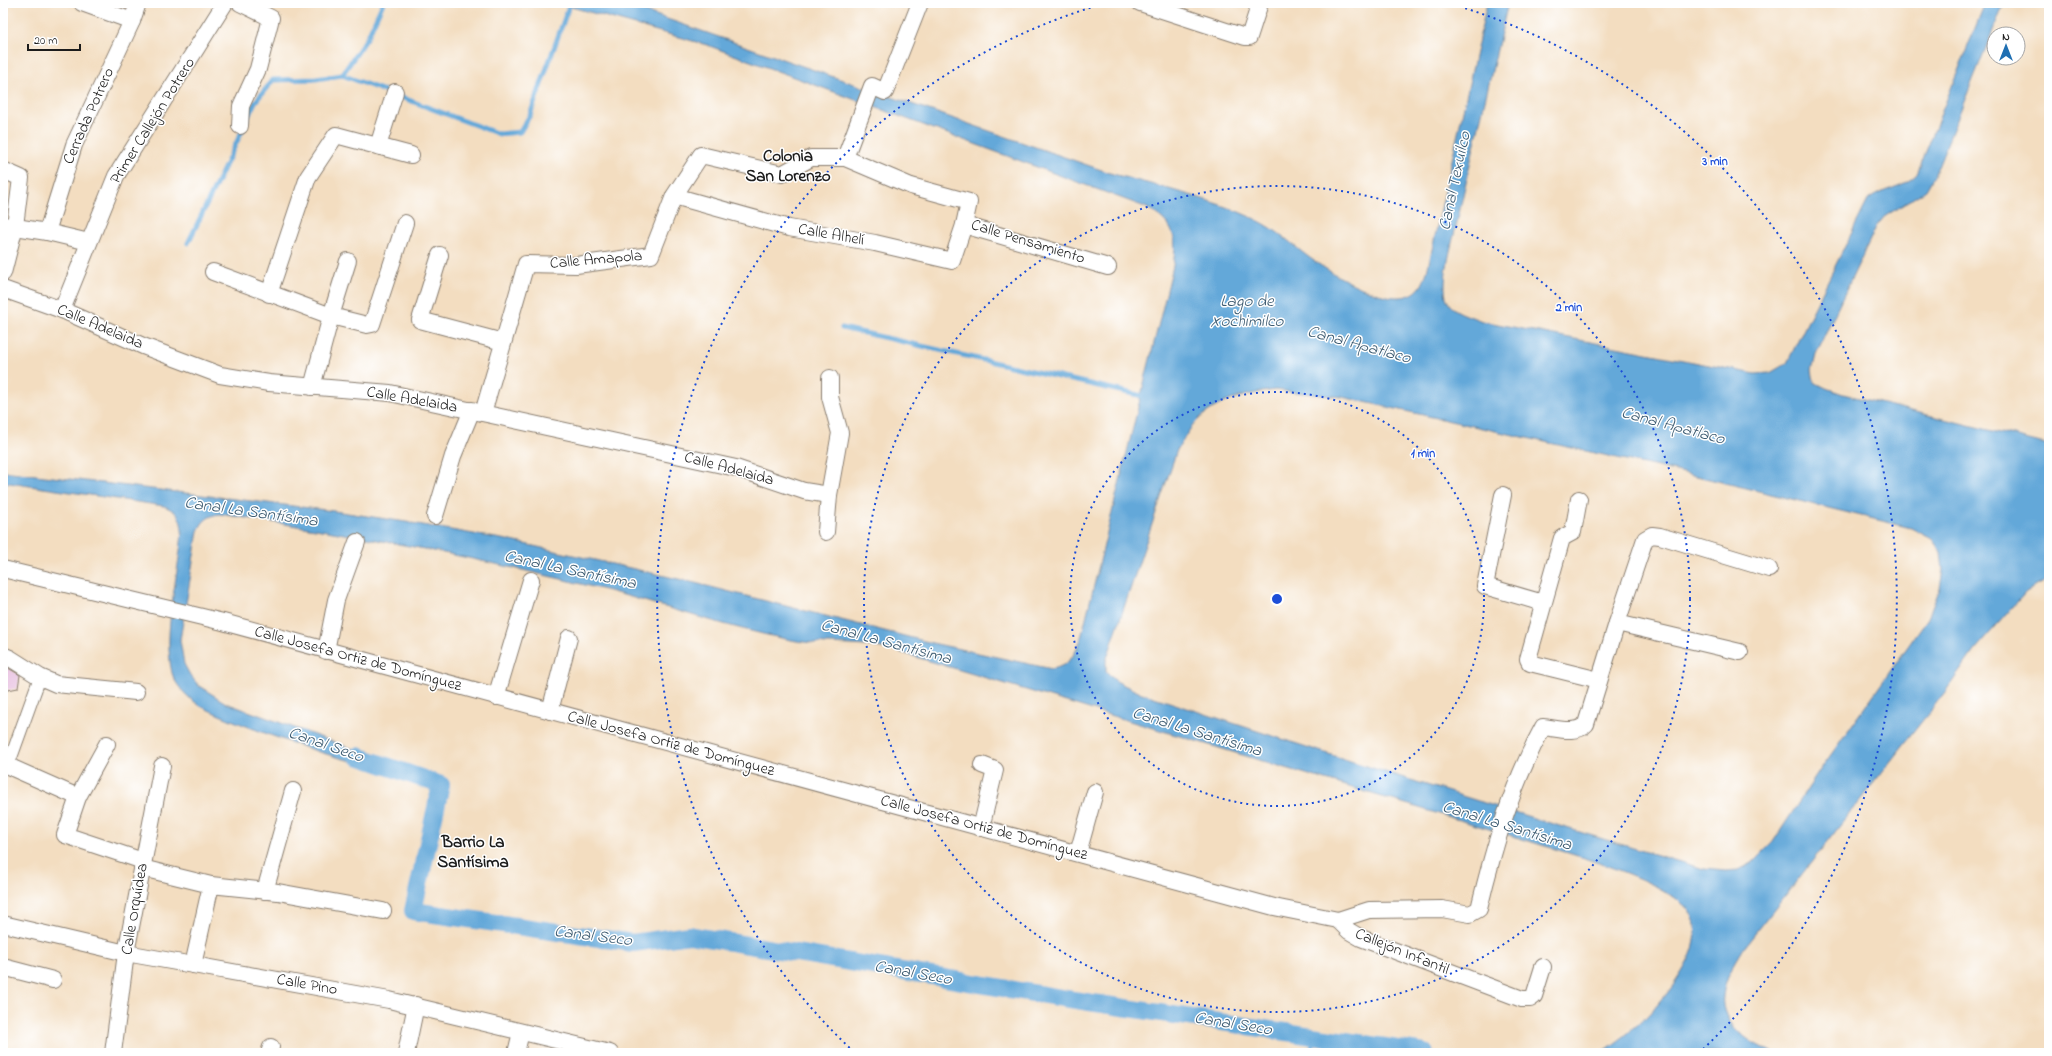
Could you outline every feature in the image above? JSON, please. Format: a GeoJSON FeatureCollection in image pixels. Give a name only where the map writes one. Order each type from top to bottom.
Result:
{"type":"FeatureCollection","features":[{"type":"Feature","properties":{"kind":"street"},"geometry":{"type":"LineString","coordinates":[[82,3],[132,21]]}},
{"type":"Feature","properties":{"kind":"street","name":"Cerrada Potrero"},"geometry":{"type":"LineString","coordinates":[[47,232],[74,145],[132,21],[138,3]]}},
{"type":"Feature","properties":{"kind":"street","name":"Primer Callejón Potrero"},"geometry":{"type":"LineString","coordinates":[[62,310],[116,176],[225,3]]}},
{"type":"Feature","properties":{"kind":"street"},"geometry":{"type":"LineString","coordinates":[[240,3],[271,18],[258,69],[241,106],[240,126]]}},
{"type":"Feature","properties":{"kind":"street"},"geometry":{"type":"LineString","coordinates":[[1140,3],[1249,37],[1260,3]]}},
{"type":"Feature","properties":{"kind":"street"},"geometry":{"type":"LineString","coordinates":[[845,158],[870,89],[872,86],[885,92],[918,4]]}},
{"type":"Feature","properties":{"kind":"street"},"geometry":{"type":"LineString","coordinates":[[378,146],[394,92]]}},
{"type":"Feature","properties":{"kind":"street"},"geometry":{"type":"LineString","coordinates":[[269,294],[308,177],[336,135],[411,155]]}},
{"type":"Feature","properties":{"kind":"street","name":"Calle Pensamiento"},"geometry":{"type":"LineString","coordinates":[[674,196],[700,155],[782,174],[810,158],[845,158],[911,186],[969,202],[964,225],[1108,267]]}},
{"type":"Feature","properties":{"kind":"street"},"geometry":{"type":"LineString","coordinates":[[3,170],[21,178],[9,226],[3,273]]}},
{"type":"Feature","properties":{"kind":"street","name":"Calle Alhelí"},"geometry":{"type":"LineString","coordinates":[[674,196],[789,228],[875,243],[952,261],[964,225]]}},
{"type":"Feature","properties":{"kind":"street","name":"Calle Amapola"},"geometry":{"type":"LineString","coordinates":[[503,342],[526,264],[576,265],[651,255],[674,196]]}},
{"type":"Feature","properties":{"kind":"street"},"geometry":{"type":"LineString","coordinates":[[213,272],[331,316],[367,325],[372,324],[405,223]]}},
{"type":"Feature","properties":{"kind":"street"},"geometry":{"type":"LineString","coordinates":[[9,226],[47,232],[89,242]]}},
{"type":"Feature","properties":{"kind":"street"},"geometry":{"type":"LineString","coordinates":[[435,516],[453,456],[477,412],[503,342],[420,320],[440,255]]}},
{"type":"Feature","properties":{"kind":"street"},"geometry":{"type":"LineString","coordinates":[[312,387],[331,316],[348,261]]}},
{"type":"Feature","properties":{"kind":"street","name":"Calle Adelaida"},"geometry":{"type":"LineString","coordinates":[[3,289],[62,310],[143,346],[220,375],[269,383],[390,393],[736,468],[804,491],[829,495]]}},
{"type":"Feature","properties":{"kind":"street"},"geometry":{"type":"LineString","coordinates":[[826,532],[829,495],[840,433],[830,397],[830,378]]}},
{"type":"Feature","properties":{"kind":"street"},"geometry":{"type":"LineString","coordinates":[[1503,495],[1484,586],[1543,603]]}},
{"type":"Feature","properties":{"kind":"street"},"geometry":{"type":"LineString","coordinates":[[1579,499],[1573,532],[1562,538],[1528,659],[1530,663],[1599,680],[1645,539],[1652,535],[1660,536],[1769,569]]}},
{"type":"Feature","properties":{"kind":"street"},"geometry":{"type":"LineString","coordinates":[[326,651],[336,600],[357,542]]}},
{"type":"Feature","properties":{"kind":"street","name":"Calle Josefa Ortiz de Domínguez"},"geometry":{"type":"LineString","coordinates":[[3,569],[159,606],[1274,907],[1338,920]]}},
{"type":"Feature","properties":{"kind":"street"},"geometry":{"type":"LineString","coordinates":[[496,697],[531,580]]}},
{"type":"Feature","properties":{"kind":"street"},"geometry":{"type":"LineString","coordinates":[[1617,623],[1740,652]]}},
{"type":"Feature","properties":{"kind":"street"},"geometry":{"type":"LineString","coordinates":[[550,711],[569,638]]}},
{"type":"Feature","properties":{"kind":"street"},"geometry":{"type":"LineString","coordinates":[[3,655],[40,677],[56,684],[136,692]]}},
{"type":"Feature","properties":{"kind":"street"},"geometry":{"type":"LineString","coordinates":[[40,677],[8,766],[78,797]]}},
{"type":"Feature","properties":{"kind":"street","name":"Callejón Infantil"},"geometry":{"type":"LineString","coordinates":[[1543,967],[1534,996],[1530,999],[1522,999],[1361,938],[1349,931],[1338,920],[1369,910],[1418,909],[1470,914],[1478,909],[1492,853],[1525,760],[1543,727],[1576,730],[1582,729],[1586,724],[1599,680]]}},
{"type":"Feature","properties":{"kind":"street"},"geometry":{"type":"LineString","coordinates":[[107,744],[78,797],[65,835],[142,864],[211,885],[265,891],[383,911]]}},
{"type":"Feature","properties":{"kind":"street"},"geometry":{"type":"LineString","coordinates":[[981,828],[995,770],[982,765]]}},
{"type":"Feature","properties":{"kind":"street","name":"Calle Orquídea"},"geometry":{"type":"LineString","coordinates":[[113,1053],[126,953],[162,766]]}},
{"type":"Feature","properties":{"kind":"street"},"geometry":{"type":"LineString","coordinates":[[265,891],[293,791]]}},
{"type":"Feature","properties":{"kind":"street"},"geometry":{"type":"LineString","coordinates":[[1078,853],[1095,792]]}},
{"type":"Feature","properties":{"kind":"street"},"geometry":{"type":"LineString","coordinates":[[193,965],[211,885]]}},
{"type":"Feature","properties":{"kind":"street","name":"Calle Pino"},"geometry":{"type":"LineString","coordinates":[[3,924],[126,953],[416,1005],[610,1053]]}},
{"type":"Feature","properties":{"kind":"street"},"geometry":{"type":"LineString","coordinates":[[3,967],[53,980]]}},
{"type":"Feature","properties":{"kind":"street"},"geometry":{"type":"LineString","coordinates":[[406,1053],[416,1005]]}},
{"type":"Feature","properties":{"kind":"street"},"geometry":{"type":"LineString","coordinates":[[516,1053],[521,1032]]}},
{"type":"Feature","properties":{"kind":"water","name":"Lago de Xochimilco"},"geometry":{"type":"Polygon","coordinates":[[[557,3],[621,3],[1113,174],[1220,205],[1264,223],[1317,263],[1339,277],[1369,291],[1385,296],[1399,297],[1412,294],[1421,286],[1427,272],[1487,3],[1508,3],[1448,261],[1445,292],[1449,304],[1457,311],[1482,321],[1755,374],[1770,373],[1787,363],[1868,200],[1912,179],[1917,174],[1985,3],[2004,3],[1995,26],[1986,26],[1986,47],[1934,176],[1926,190],[1884,217],[1876,227],[1816,354],[1812,370],[1814,382],[1843,394],[2049,445],[2049,579],[2026,592],[1974,651],[1945,692],[1744,948],[1737,959],[1724,989],[1723,1006],[1726,1016],[1739,1032],[1748,1039],[1767,1050],[1776,1053],[1601,1053],[1636,1027],[1656,1007],[1674,984],[1692,952],[1696,932],[1695,925],[1693,918],[1683,904],[1665,892],[1642,880],[1615,869],[1560,850],[893,650],[866,646],[813,643],[786,639],[719,623],[609,591],[464,557],[318,529],[220,514],[212,516],[206,519],[198,531],[180,640],[184,664],[190,675],[199,686],[226,703],[375,757],[381,760],[381,764],[370,765],[322,753],[261,732],[212,712],[191,699],[179,687],[172,673],[169,657],[170,621],[182,531],[180,519],[173,510],[164,506],[3,482],[3,471],[334,511],[406,522],[507,540],[687,581],[932,643],[1052,669],[1058,668],[1070,660],[1080,642],[1173,266],[1175,246],[1174,237],[1171,230],[1162,218],[1145,207],[707,45],[557,3]],[[1275,390],[1233,399],[1204,414],[1193,425],[1177,450],[1106,661],[1106,672],[1116,681],[1136,691],[1419,783],[1704,869],[1725,871],[1739,870],[1752,863],[1773,842],[1820,770],[1928,618],[1940,588],[1943,570],[1941,552],[1932,539],[1911,528],[1676,471],[1342,397],[1275,390]]]}},
{"type":"Feature","properties":{"kind":"building"},"geometry":{"type":"Polygon","coordinates":[[[3,665],[20,675],[18,688],[3,691],[3,665]]]}},
{"type":"Feature","properties":{"kind":"waterway"},"geometry":{"type":"LineString","coordinates":[[246,121],[255,102],[273,80],[316,79],[342,75],[367,38],[383,3]]}},
{"type":"Feature","properties":{"kind":"waterway"},"geometry":{"type":"LineString","coordinates":[[342,75],[499,134],[520,132],[530,115],[570,3]]}},
{"type":"Feature","properties":{"kind":"waterway"},"geometry":{"type":"LineString","coordinates":[[188,243],[243,129]]}},
{"type":"Feature","properties":{"kind":"waterway"},"geometry":{"type":"LineString","coordinates":[[842,328],[1147,397]]}},
{"type":"Feature","properties":{"kind":"waterway","name":"Canal Seco"},"geometry":{"type":"LineString","coordinates":[[358,756],[441,785],[413,911],[633,943],[689,935],[1068,999],[1425,1053]]}},
{"type":"Feature","properties":{"kind":"waterway"},"geometry":{"type":"LineString","coordinates":[[1311,1053],[1315,1036]]}},
{"type":"Feature","properties":{"kind":"district","name":"Colonia San Lorenzo"},"geometry":{"type":"Point","coordinates":[788,166]}},
{"type":"Feature","properties":{"kind":"district","name":"Barrio La Santísima"},"geometry":{"type":"Point","coordinates":[473,852]}},
{"type":"Feature","properties":{"kind":"water label","name":"Canal Texuilco"},"geometry":{"type":"Point","coordinates":[1455,181]}},
{"type":"Feature","properties":{"kind":"water label","name":"Canal Apatlaco"},"geometry":{"type":"Point","coordinates":[1359,345]}},
{"type":"Feature","properties":{"kind":"water label","name":"Canal Apatlaco"},"geometry":{"type":"Point","coordinates":[1673,426]}},
{"type":"Feature","properties":{"kind":"water label","name":"Canal La Santísima"},"geometry":{"type":"Point","coordinates":[251,512]}},
{"type":"Feature","properties":{"kind":"water label","name":"Canal La Santísima"},"geometry":{"type":"Point","coordinates":[570,570]}},
{"type":"Feature","properties":{"kind":"water label","name":"Canal La Santísima"},"geometry":{"type":"Point","coordinates":[886,642]}},
{"type":"Feature","properties":{"kind":"water label","name":"Canal La Santísima"},"geometry":{"type":"Point","coordinates":[1197,732]}},
{"type":"Feature","properties":{"kind":"water label","name":"Canal La Santísima"},"geometry":{"type":"Point","coordinates":[1507,826]}}]}
